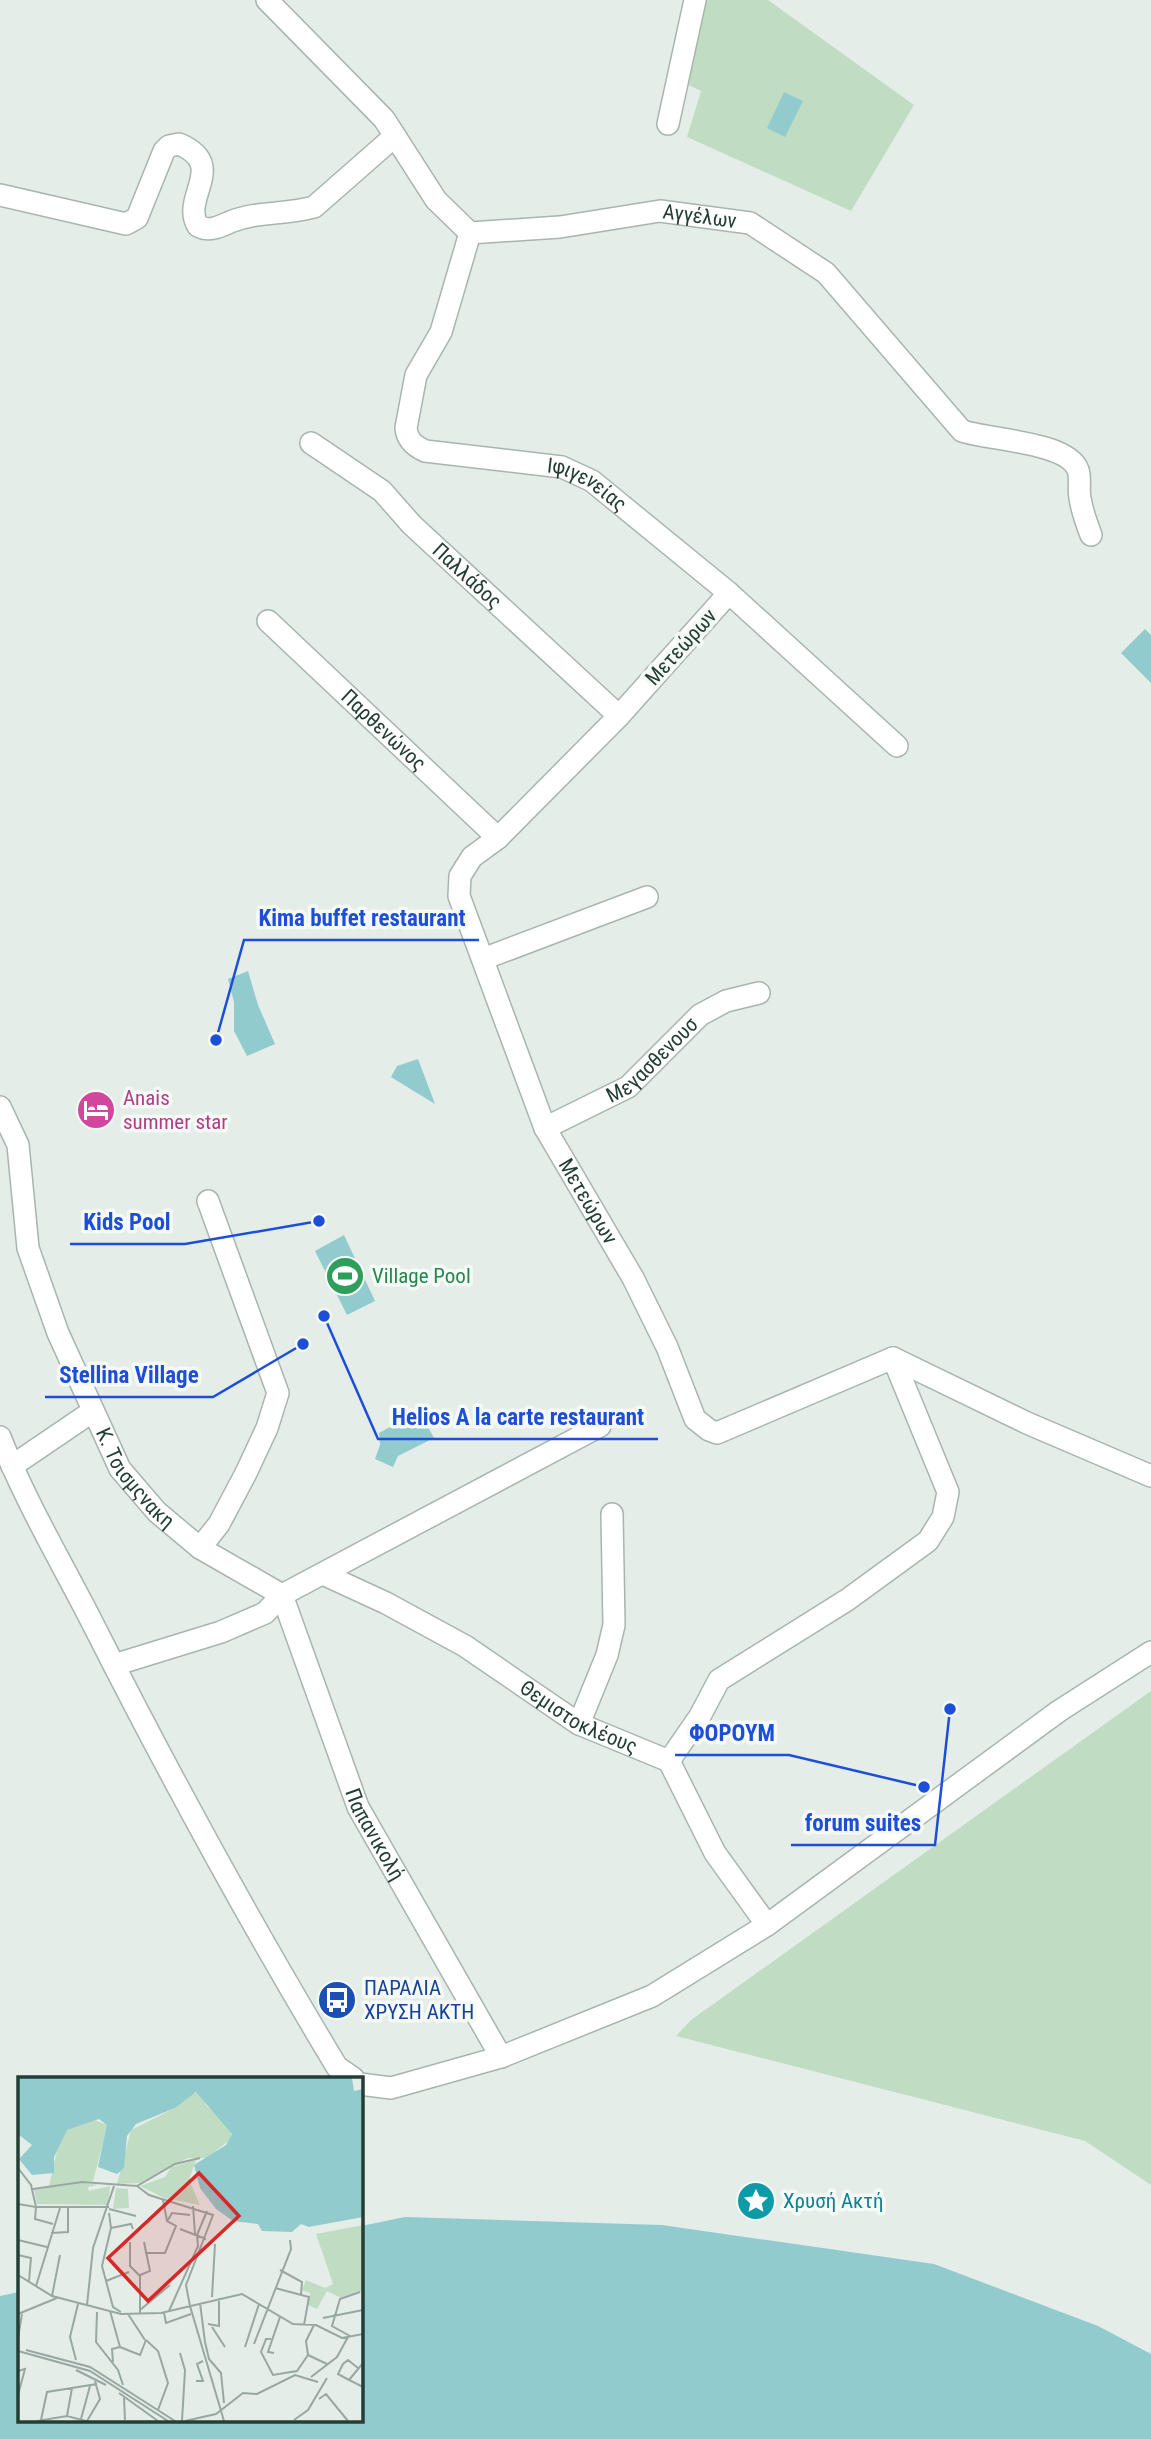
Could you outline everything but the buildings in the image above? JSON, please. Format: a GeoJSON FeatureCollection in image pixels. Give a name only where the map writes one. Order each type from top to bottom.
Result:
{"type":"FeatureCollection","features":[{"type":"Feature","properties":{"kind":"street"},"geometry":{"type":"LineString","coordinates":[[267,0],[384,119],[436,200],[470,233]]}},
{"type":"Feature","properties":{"kind":"street"},"geometry":{"type":"LineString","coordinates":[[668,124],[695,0]]}},
{"type":"Feature","properties":{"kind":"street"},"geometry":{"type":"LineString","coordinates":[[0,195],[126,224],[136,218],[164,151],[169,146],[179,144],[195,153],[201,161],[204,170],[194,216],[198,226],[212,229],[244,217],[297,212],[314,207],[395,136]]}},
{"type":"Feature","properties":{"kind":"street","name":"Αγγέλων"},"geometry":{"type":"LineString","coordinates":[[470,233],[560,227],[660,211],[750,223],[826,273],[962,431],[1044,447],[1067,455],[1078,470],[1079,496],[1091,534]]}},
{"type":"Feature","properties":{"kind":"street","name":"Ιφιγενείας"},"geometry":{"type":"LineString","coordinates":[[470,233],[441,332],[416,375],[407,436],[418,448],[425,451],[562,467],[592,481],[729,593],[897,746]]}},
{"type":"Feature","properties":{"kind":"street","name":"Παλλάδος"},"geometry":{"type":"LineString","coordinates":[[311,443],[382,491],[412,526],[619,716]]}},
{"type":"Feature","properties":{"kind":"street","name":"Μετεώρων"},"geometry":{"type":"LineString","coordinates":[[729,593],[619,716],[498,838],[472,857],[460,876],[459,896],[545,1128],[633,1278],[667,1347],[695,1419],[717,1433],[893,1358]]}},
{"type":"Feature","properties":{"kind":"street","name":"Παρθενώνος"},"geometry":{"type":"LineString","coordinates":[[268,621],[498,838]]}},
{"type":"Feature","properties":{"kind":"street"},"geometry":{"type":"LineString","coordinates":[[482,959],[647,897]]}},
{"type":"Feature","properties":{"kind":"street","name":"Μεγασθενουσ"},"geometry":{"type":"LineString","coordinates":[[545,1128],[628,1087],[700,1015],[726,1002],[759,993]]}},
{"type":"Feature","properties":{"kind":"street","name":"Κ. Τσισμςνακη"},"geometry":{"type":"LineString","coordinates":[[0,1107],[18,1145],[28,1248],[58,1333],[120,1469],[157,1512],[200,1548],[282,1595]]}},
{"type":"Feature","properties":{"kind":"street"},"geometry":{"type":"LineString","coordinates":[[200,1548],[219,1524],[246,1473],[267,1428],[278,1393],[208,1201]]}},
{"type":"Feature","properties":{"kind":"street"},"geometry":{"type":"LineString","coordinates":[[893,1358],[1027,1423],[1151,1476]]}},
{"type":"Feature","properties":{"kind":"street"},"geometry":{"type":"LineString","coordinates":[[767,1925],[715,1853],[669,1761],[701,1716],[719,1680],[847,1600],[928,1541],[943,1517],[948,1492],[893,1358]]}},
{"type":"Feature","properties":{"kind":"street"},"geometry":{"type":"LineString","coordinates":[[12,1466],[93,1411]]}},
{"type":"Feature","properties":{"kind":"street"},"geometry":{"type":"LineString","coordinates":[[114,1665],[221,1632],[265,1613],[282,1595],[600,1426]]}},
{"type":"Feature","properties":{"kind":"street"},"geometry":{"type":"LineString","coordinates":[[0,1437],[12,1466],[114,1665],[230,1883],[337,2067],[352,2077]]}},
{"type":"Feature","properties":{"kind":"street"},"geometry":{"type":"LineString","coordinates":[[579,1724],[607,1655],[614,1625],[612,1514]]}},
{"type":"Feature","properties":{"kind":"street","name":"Θεμιστοκλέους"},"geometry":{"type":"LineString","coordinates":[[323,1574],[386,1603],[465,1646],[579,1724],[669,1761]]}},
{"type":"Feature","properties":{"kind":"street","name":"Παπανικολή"},"geometry":{"type":"LineString","coordinates":[[282,1595],[358,1807],[501,2057]]}},
{"type":"Feature","properties":{"kind":"street"},"geometry":{"type":"LineString","coordinates":[[362,2084],[391,2088],[501,2057],[652,1996],[767,1925],[1059,1711],[1151,1652]]}},
{"type":"Feature","properties":{"kind":"green space"},"geometry":{"type":"Polygon","coordinates":[[[695,0],[768,0],[914,105],[851,211],[687,137],[701,91],[678,80],[695,0]]]}},
{"type":"Feature","properties":{"kind":"green space"},"geometry":{"type":"Polygon","coordinates":[[[1151,1691],[1151,2185],[1085,2141],[676,2036],[691,2020],[1151,1691]]]}},
{"type":"Feature","properties":{"kind":"water"},"geometry":{"type":"Polygon","coordinates":[[[784,92],[803,101],[785,137],[767,128],[784,92]]]}},
{"type":"Feature","properties":{"kind":"water"},"geometry":{"type":"Polygon","coordinates":[[[1145,629],[1151,635],[1151,683],[1121,653],[1145,629]]]}},
{"type":"Feature","properties":{"kind":"water"},"geometry":{"type":"Polygon","coordinates":[[[248,971],[258,1005],[275,1044],[247,1056],[234,1031],[234,1002],[228,979],[248,971]]]}},
{"type":"Feature","properties":{"kind":"water"},"geometry":{"type":"Polygon","coordinates":[[[418,1059],[435,1104],[391,1077],[397,1066],[418,1059]]]}},
{"type":"Feature","properties":{"kind":"water","name":"Village Pool"},"geometry":{"type":"Polygon","coordinates":[[[344,1235],[375,1301],[347,1315],[315,1251],[344,1235]]]}},
{"type":"Feature","properties":{"kind":"water"},"geometry":{"type":"Polygon","coordinates":[[[419,1411],[434,1438],[398,1456],[393,1467],[375,1459],[380,1445],[379,1433],[419,1411]]]}},
{"type":"Feature","properties":{"kind":"water"},"geometry":{"type":"Polygon","coordinates":[[[405,2217],[662,2225],[934,2264],[1098,2326],[1151,2354],[1151,2439],[0,2439],[0,2296],[18,2292],[18,2422],[362,2422],[362,2226],[405,2217]]]}},
{"type":"Feature","properties":{"kind":"place","name":"Kima buffet restaurant"},"geometry":{"type":"Point","coordinates":[216,1040]}},
{"type":"Feature","properties":{"kind":"place","name":"Anais summer star"},"geometry":{"type":"Point","coordinates":[96,1110]}},
{"type":"Feature","properties":{"kind":"place","name":"Kids Pool"},"geometry":{"type":"Point","coordinates":[319,1221]}},
{"type":"Feature","properties":{"kind":"place","name":"Village Pool"},"geometry":{"type":"Point","coordinates":[345,1276]}},
{"type":"Feature","properties":{"kind":"place","name":"Helios A la carte restaurant"},"geometry":{"type":"Point","coordinates":[324,1316]}},
{"type":"Feature","properties":{"kind":"place","name":"Stellina Village"},"geometry":{"type":"Point","coordinates":[303,1344]}},
{"type":"Feature","properties":{"kind":"place","name":"forum suites"},"geometry":{"type":"Point","coordinates":[950,1709]}},
{"type":"Feature","properties":{"kind":"place","name":"ΦΟΡΟΥΜ"},"geometry":{"type":"Point","coordinates":[924,1787]}},
{"type":"Feature","properties":{"kind":"place","name":"ΠΑΡΑΛΙΑ ΧΡΥΣΗ ΑΚΤΗ"},"geometry":{"type":"Point","coordinates":[337,2000]}},
{"type":"Feature","properties":{"kind":"place","name":"Χρυσή Ακτή"},"geometry":{"type":"Point","coordinates":[756,2201]}}]}
